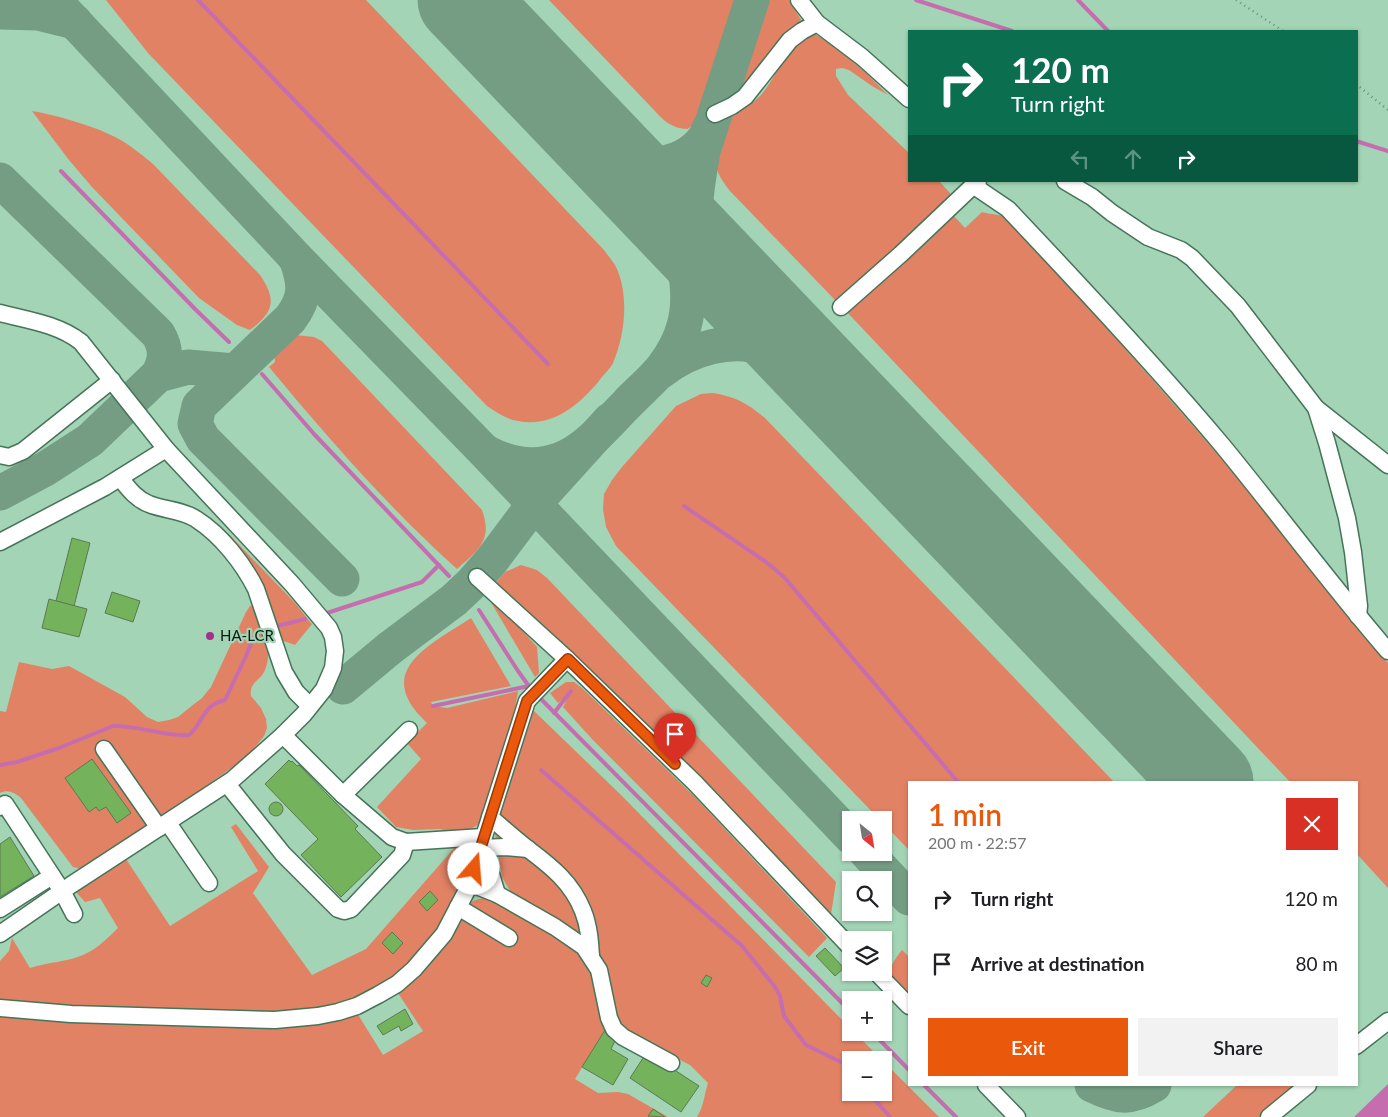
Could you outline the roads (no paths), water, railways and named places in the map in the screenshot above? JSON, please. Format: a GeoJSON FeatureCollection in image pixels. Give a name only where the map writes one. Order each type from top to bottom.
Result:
{"type":"FeatureCollection","features":[{"type":"Feature","properties":{"kind":"lane"},"geometry":{"type":"LineString","coordinates":[[799,0],[818,23],[908,98]]}},
{"type":"Feature","properties":{"kind":"lane"},"geometry":{"type":"LineString","coordinates":[[715,114],[745,97],[790,40],[818,23]]}},
{"type":"Feature","properties":{"kind":"lane"},"geometry":{"type":"LineString","coordinates":[[841,307],[920,237],[975,182],[980,190],[1008,210],[1024,226],[1136,346],[1222,445],[1388,651]]}},
{"type":"Feature","properties":{"kind":"lane"},"geometry":{"type":"LineString","coordinates":[[1067,182],[1092,197],[1148,237],[1181,250],[1192,258],[1238,306],[1316,408],[1388,465]]}},
{"type":"Feature","properties":{"kind":"lane"},"geometry":{"type":"LineString","coordinates":[[0,313],[55,327],[72,335],[81,342],[166,449],[292,584],[329,628],[333,637],[335,651],[333,668],[324,689],[283,735],[257,760],[227,784],[164,826],[3,926]]}},
{"type":"Feature","properties":{"kind":"lane"},"geometry":{"type":"LineString","coordinates":[[0,456],[10,457],[23,451],[112,380]]}},
{"type":"Feature","properties":{"kind":"lane"},"geometry":{"type":"LineString","coordinates":[[1316,408],[1347,518],[1355,569],[1359,606],[1358,616]]}},
{"type":"Feature","properties":{"kind":"lane"},"geometry":{"type":"LineString","coordinates":[[0,542],[120,478],[166,449]]}},
{"type":"Feature","properties":{"kind":"lane"},"geometry":{"type":"LineString","coordinates":[[120,478],[136,496],[148,503],[195,518],[223,542],[253,584],[284,672],[296,692],[310,706]]}},
{"type":"Feature","properties":{"kind":"lane"},"geometry":{"type":"LineString","coordinates":[[477,578],[568,659],[695,783],[842,938]]}},
{"type":"Feature","properties":{"kind":"lane"},"geometry":{"type":"LineString","coordinates":[[0,1008],[71,1014],[275,1020],[318,1016],[356,1006],[397,984],[428,954],[444,934],[469,883],[527,701],[568,659]]}},
{"type":"Feature","properties":{"kind":"lane"},"geometry":{"type":"LineString","coordinates":[[343,795],[409,730]]}},
{"type":"Feature","properties":{"kind":"lane"},"geometry":{"type":"LineString","coordinates":[[283,735],[343,795],[392,837],[406,842],[504,846],[528,849]]}},
{"type":"Feature","properties":{"kind":"lane"},"geometry":{"type":"LineString","coordinates":[[104,748],[209,883]]}},
{"type":"Feature","properties":{"kind":"lane"},"geometry":{"type":"LineString","coordinates":[[227,784],[284,854],[338,909],[344,911],[351,908],[402,855],[406,842]]}},
{"type":"Feature","properties":{"kind":"lane"},"geometry":{"type":"LineString","coordinates":[[0,807],[5,804],[62,891],[74,914]]}},
{"type":"Feature","properties":{"kind":"lane"},"geometry":{"type":"LineString","coordinates":[[490,817],[549,864],[563,878],[584,912],[589,930],[592,956]]}},
{"type":"Feature","properties":{"kind":"lane"},"geometry":{"type":"LineString","coordinates":[[481,846],[497,894]]}},
{"type":"Feature","properties":{"kind":"lane"},"geometry":{"type":"LineString","coordinates":[[0,909],[52,876]]}},
{"type":"Feature","properties":{"kind":"lane"},"geometry":{"type":"LineString","coordinates":[[469,883],[497,894],[573,938],[584,947],[592,956],[599,970],[609,1018],[614,1029],[622,1036],[671,1063]]}},
{"type":"Feature","properties":{"kind":"lane"},"geometry":{"type":"LineString","coordinates":[[458,907],[509,938]]}},
{"type":"Feature","properties":{"kind":"lane"},"geometry":{"type":"LineString","coordinates":[[885,981],[908,1005]]}},
{"type":"Feature","properties":{"kind":"lane"},"geometry":{"type":"LineString","coordinates":[[1358,1044],[1388,1021]]}},
{"type":"Feature","properties":{"kind":"lane"},"geometry":{"type":"LineString","coordinates":[[987,1086],[1017,1117]]}},
{"type":"Feature","properties":{"kind":"lane"},"geometry":{"type":"LineString","coordinates":[[1269,1117],[1307,1086]]}},
{"type":"Feature","properties":{"kind":"waterway"},"geometry":{"type":"LineString","coordinates":[[198,0],[548,364]]}},
{"type":"Feature","properties":{"kind":"waterway"},"geometry":{"type":"LineString","coordinates":[[916,0],[1009,30]]}},
{"type":"Feature","properties":{"kind":"waterway"},"geometry":{"type":"LineString","coordinates":[[1078,0],[1107,30]]}},
{"type":"Feature","properties":{"kind":"waterway"},"geometry":{"type":"LineString","coordinates":[[1358,142],[1388,151]]}},
{"type":"Feature","properties":{"kind":"waterway"},"geometry":{"type":"LineString","coordinates":[[61,171],[229,342]]}},
{"type":"Feature","properties":{"kind":"waterway"},"geometry":{"type":"LineString","coordinates":[[262,374],[314,434],[449,576]]}},
{"type":"Feature","properties":{"kind":"waterway"},"geometry":{"type":"LineString","coordinates":[[684,506],[766,562],[784,577],[957,781]]}},
{"type":"Feature","properties":{"kind":"waterway"},"geometry":{"type":"LineString","coordinates":[[327,613],[422,582],[439,565]]}},
{"type":"Feature","properties":{"kind":"waterway"},"geometry":{"type":"LineString","coordinates":[[479,610],[531,689]]}},
{"type":"Feature","properties":{"kind":"waterway"},"geometry":{"type":"LineString","coordinates":[[277,626],[305,619]]}},
{"type":"Feature","properties":{"kind":"waterway"},"geometry":{"type":"LineString","coordinates":[[0,765],[17,762],[59,748],[113,726],[189,735],[207,710],[217,702],[225,700],[253,638],[262,630]]}},
{"type":"Feature","properties":{"kind":"waterway"},"geometry":{"type":"LineString","coordinates":[[433,706],[529,686]]}},
{"type":"Feature","properties":{"kind":"waterway"},"geometry":{"type":"LineString","coordinates":[[554,713],[571,691]]}},
{"type":"Feature","properties":{"kind":"waterway"},"geometry":{"type":"LineString","coordinates":[[538,696],[842,1003]]}},
{"type":"Feature","properties":{"kind":"waterway"},"geometry":{"type":"LineString","coordinates":[[541,770],[742,946],[775,987],[780,996],[784,1016],[806,1045],[842,1063]]}},
{"type":"Feature","properties":{"kind":"waterway"},"geometry":{"type":"LineString","coordinates":[[881,1041],[908,1069]]}},
{"type":"Feature","properties":{"kind":"waterway"},"geometry":{"type":"LineString","coordinates":[[925,1086],[956,1117]]}},
{"type":"Feature","properties":{"kind":"waterway"},"geometry":{"type":"LineString","coordinates":[[876,1101],[890,1117]]}},
{"type":"Feature","properties":{"kind":"place","name":"HA-LCR"},"geometry":{"type":"Point","coordinates":[210,636]}}]}
